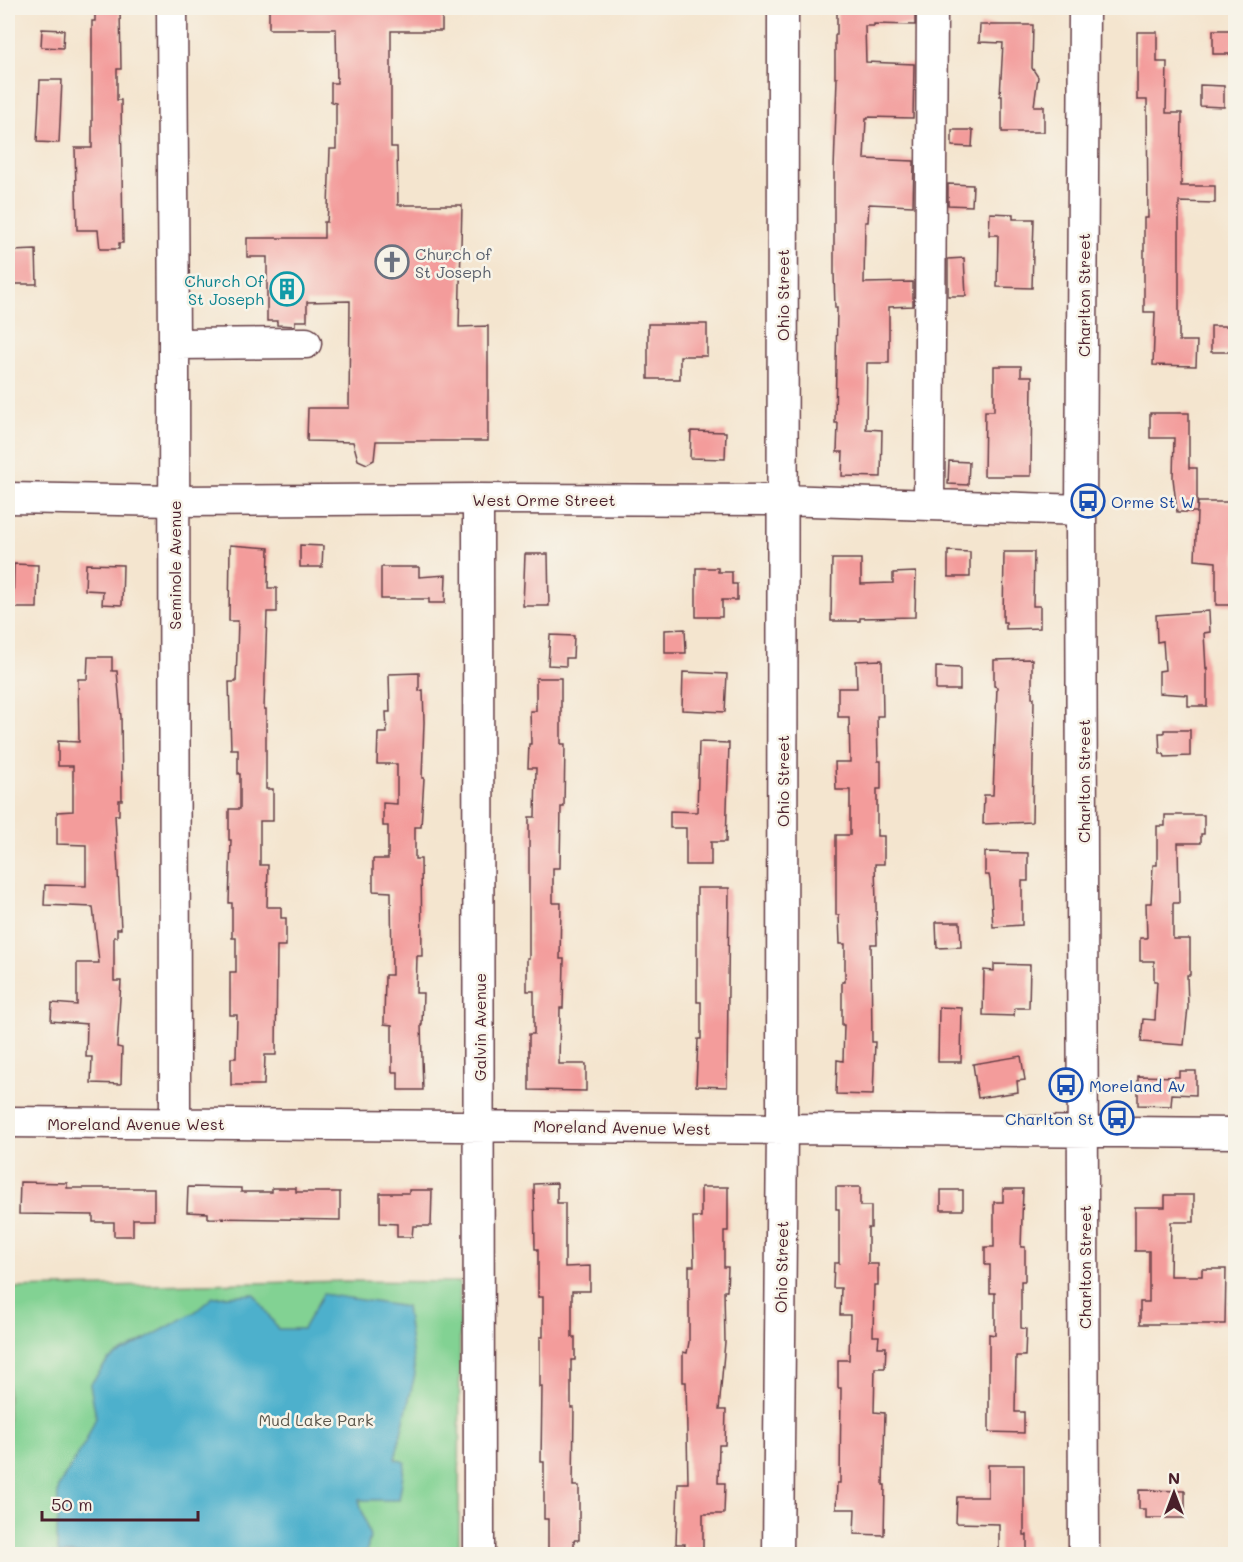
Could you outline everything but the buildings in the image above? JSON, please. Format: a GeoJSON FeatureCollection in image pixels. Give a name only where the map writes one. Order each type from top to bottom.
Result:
{"type":"FeatureCollection","features":[{"type":"Feature","properties":{"kind":"street","name":"Seminole Avenue"},"geometry":{"type":"LineString","coordinates":[[172,8],[175,1123]]}},
{"type":"Feature","properties":{"kind":"street","name":"Ohio Street"},"geometry":{"type":"LineString","coordinates":[[778,1554],[782,1128],[783,8]]}},
{"type":"Feature","properties":{"kind":"street"},"geometry":{"type":"LineString","coordinates":[[929,505],[932,8]]}},
{"type":"Feature","properties":{"kind":"street","name":"Charlton Street"},"geometry":{"type":"LineString","coordinates":[[1084,8],[1081,510],[1084,1554]]}},
{"type":"Feature","properties":{"kind":"street"},"geometry":{"type":"LineString","coordinates":[[174,344],[306,343]]}},
{"type":"Feature","properties":{"kind":"street","name":"West Orme Street"},"geometry":{"type":"LineString","coordinates":[[8,498],[174,501],[782,500],[1081,510]]}},
{"type":"Feature","properties":{"kind":"street","name":"Galvin Avenue"},"geometry":{"type":"LineString","coordinates":[[478,499],[479,1554]]}},
{"type":"Feature","properties":{"kind":"street","name":"Moreland Avenue West"},"geometry":{"type":"LineString","coordinates":[[8,1122],[1236,1132]]}},
{"type":"Feature","properties":{"kind":"green space","name":"Mud Lake Park"},"geometry":{"type":"Polygon","coordinates":[[[345,1281],[460,1282],[459,1554],[8,1554],[8,1288],[345,1281]]]}},
{"type":"Feature","properties":{"kind":"water","name":"Mud Lake Park"},"geometry":{"type":"Polygon","coordinates":[[[254,1294],[278,1329],[303,1329],[323,1294],[406,1307],[415,1374],[395,1459],[405,1462],[399,1500],[359,1500],[370,1537],[366,1554],[59,1554],[57,1547],[58,1487],[86,1441],[96,1417],[90,1385],[108,1360],[195,1312],[213,1297],[254,1294]]]}},
{"type":"Feature","properties":{"kind":"place","name":"Church of St Joseph"},"geometry":{"type":"Point","coordinates":[392,262]}},
{"type":"Feature","properties":{"kind":"place","name":"Church Of St Joseph"},"geometry":{"type":"Point","coordinates":[287,289]}},
{"type":"Feature","properties":{"kind":"place","name":"Orme St W"},"geometry":{"type":"Point","coordinates":[1088,501]}},
{"type":"Feature","properties":{"kind":"place","name":"Moreland Av"},"geometry":{"type":"Point","coordinates":[1066,1085]}},
{"type":"Feature","properties":{"kind":"place","name":"Charlton St"},"geometry":{"type":"Point","coordinates":[1117,1118]}}]}
